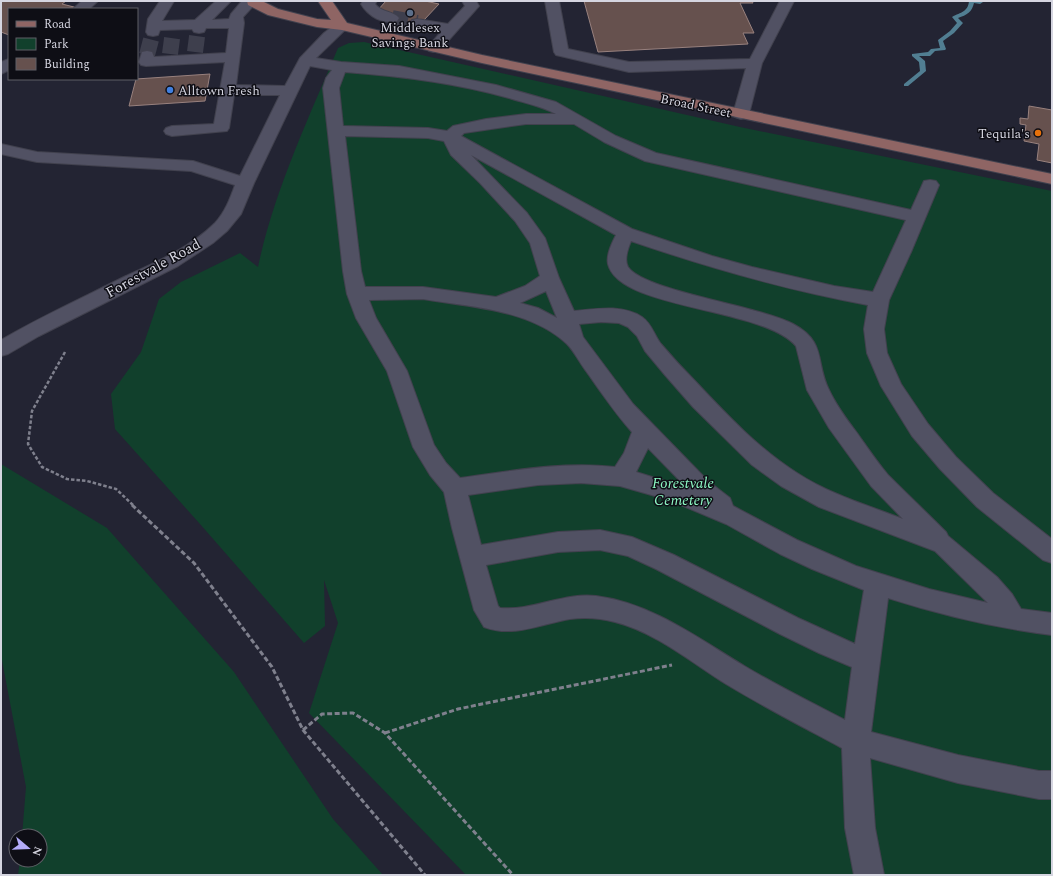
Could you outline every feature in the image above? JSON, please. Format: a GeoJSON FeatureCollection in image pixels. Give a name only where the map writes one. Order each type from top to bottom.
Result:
{"type":"FeatureCollection","features":[{"type":"Feature","properties":{"kind":"main road"},"geometry":{"type":"LineString","coordinates":[[325,1],[342,26]]}},
{"type":"Feature","properties":{"kind":"main road"},"geometry":{"type":"LineString","coordinates":[[250,2],[284,2]]}},
{"type":"Feature","properties":{"kind":"main road","name":"Broad Street"},"geometry":{"type":"LineString","coordinates":[[250,2],[274,12],[317,23],[342,26],[434,48],[1052,179]]}},
{"type":"Feature","properties":{"kind":"street"},"geometry":{"type":"LineString","coordinates":[[81,8],[91,1]]}},
{"type":"Feature","properties":{"kind":"street"},"geometry":{"type":"LineString","coordinates":[[167,1],[164,8],[155,19],[154,29],[199,27],[238,23]]}},
{"type":"Feature","properties":{"kind":"street"},"geometry":{"type":"LineString","coordinates":[[199,27],[224,1]]}},
{"type":"Feature","properties":{"kind":"street"},"geometry":{"type":"LineString","coordinates":[[370,1],[368,4],[371,10],[381,16],[392,18]]}},
{"type":"Feature","properties":{"kind":"street"},"geometry":{"type":"LineString","coordinates":[[434,48],[472,6],[469,1]]}},
{"type":"Feature","properties":{"kind":"street"},"geometry":{"type":"LineString","coordinates":[[552,1],[561,52],[629,67],[755,63]]}},
{"type":"Feature","properties":{"kind":"street"},"geometry":{"type":"LineString","coordinates":[[741,114],[755,63],[787,1]]}},
{"type":"Feature","properties":{"kind":"street"},"geometry":{"type":"LineString","coordinates":[[172,131],[221,128],[234,57],[238,23],[236,16],[250,2]]}},
{"type":"Feature","properties":{"kind":"street"},"geometry":{"type":"LineString","coordinates":[[417,23],[450,29]]}},
{"type":"Feature","properties":{"kind":"street","name":"Forestvale Road"},"geometry":{"type":"LineString","coordinates":[[1,349],[32,331],[171,262],[207,239],[232,214],[245,183],[305,61],[328,36],[342,26]]}},
{"type":"Feature","properties":{"kind":"street"},"geometry":{"type":"LineString","coordinates":[[148,55],[146,62],[169,57],[234,57]]}},
{"type":"Feature","properties":{"kind":"street"},"geometry":{"type":"LineString","coordinates":[[305,61],[399,71],[491,88],[550,105],[616,142],[651,157],[916,217]]}},
{"type":"Feature","properties":{"kind":"street"},"geometry":{"type":"LineString","coordinates":[[341,66],[334,78],[331,88],[352,271],[357,294],[366,318],[397,371],[424,447],[438,469],[455,488],[464,528],[487,610],[493,619],[504,621],[565,609],[594,607],[619,612],[654,627],[752,685],[856,741],[958,769],[1052,785]]}},
{"type":"Feature","properties":{"kind":"street"},"geometry":{"type":"LineString","coordinates":[[228,90],[290,91]]}},
{"type":"Feature","properties":{"kind":"street"},"geometry":{"type":"LineString","coordinates":[[450,137],[459,129],[486,124],[526,119],[577,119]]}},
{"type":"Feature","properties":{"kind":"street"},"geometry":{"type":"LineString","coordinates":[[336,131],[428,133],[450,137],[626,233],[705,260],[751,273],[834,292],[879,300]]}},
{"type":"Feature","properties":{"kind":"street"},"geometry":{"type":"LineString","coordinates":[[450,137],[457,151],[486,179],[521,217],[539,242],[550,278],[574,339],[625,410],[700,487],[741,520]]}},
{"type":"Feature","properties":{"kind":"street"},"geometry":{"type":"LineString","coordinates":[[1,149],[37,157],[193,166],[245,183]]}},
{"type":"Feature","properties":{"kind":"street"},"geometry":{"type":"LineString","coordinates":[[930,185],[902,252],[879,300],[874,329],[877,353],[892,386],[920,430],[948,463],[985,500],[1052,553]]}},
{"type":"Feature","properties":{"kind":"street"},"geometry":{"type":"LineString","coordinates":[[626,233],[619,248],[616,262],[621,272],[638,284],[671,295],[758,317],[785,328],[800,337],[806,344],[818,390],[837,422],[879,480],[943,544],[988,584],[1003,602],[1013,619]]}},
{"type":"Feature","properties":{"kind":"street"},"geometry":{"type":"LineString","coordinates":[[497,304],[528,294],[550,278]]}},
{"type":"Feature","properties":{"kind":"street"},"geometry":{"type":"LineString","coordinates":[[357,294],[423,293],[497,304],[531,313],[552,324],[574,339]]}},
{"type":"Feature","properties":{"kind":"street"},"geometry":{"type":"LineString","coordinates":[[567,319],[601,315],[622,316],[635,322],[645,332],[652,346],[672,370],[701,401],[760,459],[789,480],[827,500],[943,544]]}},
{"type":"Feature","properties":{"kind":"street"},"geometry":{"type":"LineString","coordinates":[[621,477],[634,456],[644,430]]}},
{"type":"Feature","properties":{"kind":"street"},"geometry":{"type":"LineString","coordinates":[[455,488],[568,474],[598,474],[621,477],[659,488],[741,520],[794,550],[877,584],[963,609],[1013,619],[1052,624]]}},
{"type":"Feature","properties":{"kind":"street"},"geometry":{"type":"LineString","coordinates":[[472,557],[558,542],[600,540],[632,547],[665,562],[828,645],[866,660]]}},
{"type":"Feature","properties":{"kind":"street"},"geometry":{"type":"LineString","coordinates":[[869,875],[860,828],[857,789],[856,741],[877,584]]}},
{"type":"Feature","properties":{"kind":"path"},"geometry":{"type":"LineString","coordinates":[[65,352],[32,411],[28,444],[42,467],[67,480],[87,480],[116,489],[194,563],[272,667],[303,730],[425,875]]}},
{"type":"Feature","properties":{"kind":"path"},"geometry":{"type":"LineString","coordinates":[[385,734],[458,709],[706,658]]}},
{"type":"Feature","properties":{"kind":"path"},"geometry":{"type":"LineString","coordinates":[[303,730],[322,714],[353,713],[385,734],[513,875]]}},
{"type":"Feature","properties":{"kind":"green space","name":"Forestvale Cemetery"},"geometry":{"type":"Polygon","coordinates":[[[364,42],[740,127],[1052,191],[1052,875],[466,875],[309,713],[338,623],[324,580],[325,626],[304,643],[115,429],[111,394],[141,352],[159,299],[181,282],[240,253],[258,267],[282,183],[338,48],[349,43],[364,42]]]}},
{"type":"Feature","properties":{"kind":"green space"},"geometry":{"type":"Polygon","coordinates":[[[1,464],[107,528],[234,672],[333,819],[383,875],[18,875],[19,868],[48,868],[48,828],[23,828],[26,787],[1,655],[1,464]]]}},
{"type":"Feature","properties":{"kind":"building"},"geometry":{"type":"Polygon","coordinates":[[[1,1],[66,1],[62,4],[78,8],[8,8],[8,35],[1,32],[1,1]]]}},
{"type":"Feature","properties":{"kind":"building","name":"Middlesex Savings Bank"},"geometry":{"type":"Polygon","coordinates":[[[386,1],[425,1],[439,4],[424,20],[418,19],[409,30],[390,26],[400,15],[377,11],[386,1]]]}},
{"type":"Feature","properties":{"kind":"building"},"geometry":{"type":"Polygon","coordinates":[[[584,1],[752,1],[753,3],[740,3],[754,33],[743,33],[748,44],[598,52],[584,1]]]}},
{"type":"Feature","properties":{"kind":"building","name":"Alltown Fresh"},"geometry":{"type":"Polygon","coordinates":[[[210,74],[205,101],[129,106],[136,80],[210,74]]]}},
{"type":"Feature","properties":{"kind":"building","name":"Tequila's"},"geometry":{"type":"Polygon","coordinates":[[[1029,106],[1052,110],[1052,163],[1037,160],[1039,144],[1024,141],[1026,125],[1020,124],[1020,118],[1028,119],[1029,106]]]}},
{"type":"Feature","properties":{"kind":"waterway"},"geometry":{"type":"LineString","coordinates":[[906,85],[923,71],[922,61],[914,55],[930,54],[933,50],[943,49],[940,41],[952,32],[960,23],[955,17],[967,12],[972,1],[980,1]]}},
{"type":"Feature","properties":{"kind":"tunnel"},"geometry":{"type":"LineString","coordinates":[[392,18],[417,23]]}},
{"type":"Feature","properties":{"kind":"tunnel"},"geometry":{"type":"LineString","coordinates":[[195,52],[198,29]]}},
{"type":"Feature","properties":{"kind":"tunnel"},"geometry":{"type":"LineString","coordinates":[[170,54],[173,31]]}},
{"type":"Feature","properties":{"kind":"tunnel"},"geometry":{"type":"LineString","coordinates":[[147,55],[153,32]]}},
{"type":"Feature","properties":{"kind":"place","name":"Middlesex Savings Bank"},"geometry":{"type":"Point","coordinates":[410,13]}},
{"type":"Feature","properties":{"kind":"place","name":"Alltown Fresh"},"geometry":{"type":"Point","coordinates":[170,90]}},
{"type":"Feature","properties":{"kind":"place","name":"Tequila's"},"geometry":{"type":"Point","coordinates":[1038,133]}}]}
